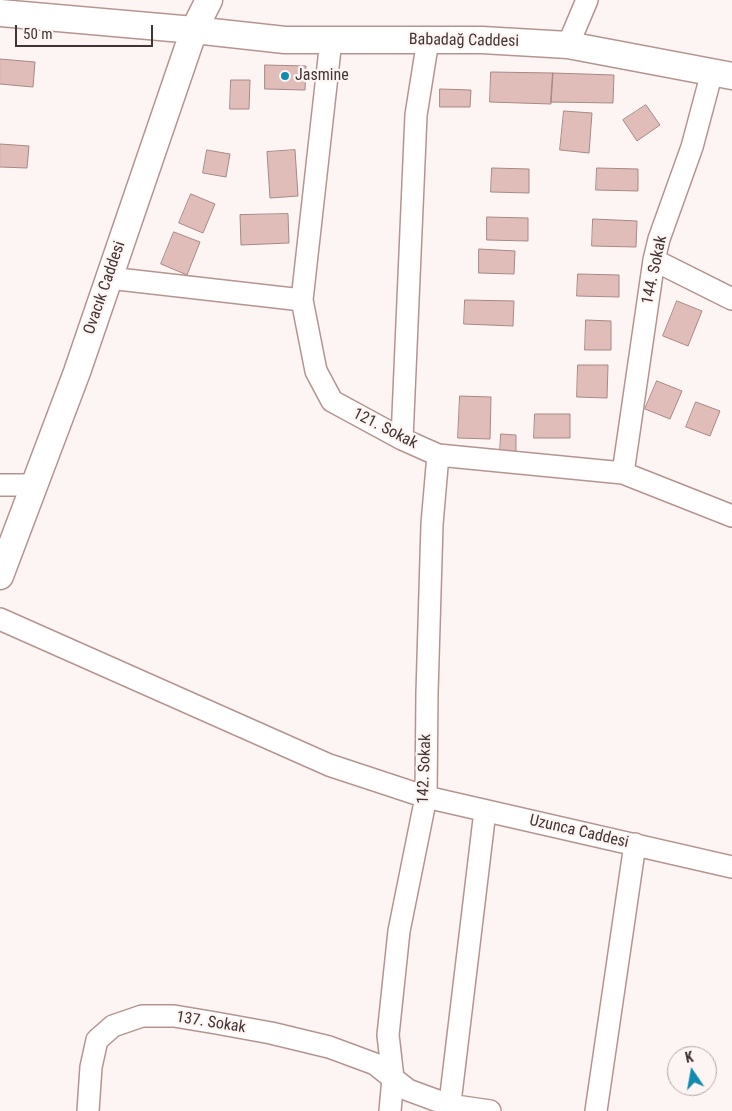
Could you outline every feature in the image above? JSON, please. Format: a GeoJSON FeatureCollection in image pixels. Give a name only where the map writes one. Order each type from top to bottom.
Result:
{"type":"FeatureCollection","features":[{"type":"Feature","properties":{"kind":"main road","name":"Ovacık Caddesi"},"geometry":{"type":"LineString","coordinates":[[0,576],[77,372],[194,30],[209,0]]}},
{"type":"Feature","properties":{"kind":"main road","name":"Babadağ Caddesi"},"geometry":{"type":"LineString","coordinates":[[0,13],[285,40],[482,40],[568,45],[722,74]]}},
{"type":"Feature","properties":{"kind":"street"},"geometry":{"type":"LineString","coordinates":[[0,6],[2,0]]}},
{"type":"Feature","properties":{"kind":"street"},"geometry":{"type":"LineString","coordinates":[[568,45],[587,0]]}},
{"type":"Feature","properties":{"kind":"street","name":"121. Sokak"},"geometry":{"type":"LineString","coordinates":[[331,40],[302,300],[316,372],[332,402],[402,439],[438,455],[623,474],[732,516]]}},
{"type":"Feature","properties":{"kind":"street"},"geometry":{"type":"LineString","coordinates":[[402,439],[416,115],[428,40]]}},
{"type":"Feature","properties":{"kind":"street","name":"144. Sokak"},"geometry":{"type":"LineString","coordinates":[[623,474],[654,260],[659,239],[692,147],[722,74]]}},
{"type":"Feature","properties":{"kind":"street"},"geometry":{"type":"LineString","coordinates":[[654,260],[732,299]]}},
{"type":"Feature","properties":{"kind":"street"},"geometry":{"type":"LineString","coordinates":[[109,278],[302,300]]}},
{"type":"Feature","properties":{"kind":"street","name":"142. Sokak"},"geometry":{"type":"LineString","coordinates":[[390,1111],[393,1078],[388,1035],[399,931],[426,798],[432,534],[438,455]]}},
{"type":"Feature","properties":{"kind":"street"},"geometry":{"type":"LineString","coordinates":[[0,485],[34,485]]}},
{"type":"Feature","properties":{"kind":"street","name":"Uzunca Caddesi"},"geometry":{"type":"LineString","coordinates":[[0,619],[329,765],[426,798],[732,867]]}},
{"type":"Feature","properties":{"kind":"street"},"geometry":{"type":"LineString","coordinates":[[449,1108],[486,811]]}},
{"type":"Feature","properties":{"kind":"street"},"geometry":{"type":"LineString","coordinates":[[596,1111],[635,844]]}},
{"type":"Feature","properties":{"kind":"street","name":"137. Sokak"},"geometry":{"type":"LineString","coordinates":[[88,1111],[91,1067],[97,1040],[112,1026],[142,1016],[174,1016],[271,1033],[329,1047],[375,1064],[408,1090],[449,1108],[490,1111]]}},
{"type":"Feature","properties":{"kind":"building"},"geometry":{"type":"Polygon","coordinates":[[[0,59],[35,62],[33,87],[0,84],[0,59]]]}},
{"type":"Feature","properties":{"kind":"building"},"geometry":{"type":"Polygon","coordinates":[[[265,65],[306,66],[305,90],[265,89],[265,65]]]}},
{"type":"Feature","properties":{"kind":"building"},"geometry":{"type":"Polygon","coordinates":[[[491,72],[553,73],[551,104],[490,102],[491,72]]]}},
{"type":"Feature","properties":{"kind":"building"},"geometry":{"type":"Polygon","coordinates":[[[553,73],[614,75],[613,103],[551,102],[553,73]]]}},
{"type":"Feature","properties":{"kind":"building"},"geometry":{"type":"Polygon","coordinates":[[[231,80],[250,80],[249,109],[230,109],[231,80]]]}},
{"type":"Feature","properties":{"kind":"building"},"geometry":{"type":"Polygon","coordinates":[[[440,89],[471,90],[470,107],[440,107],[440,89]]]}},
{"type":"Feature","properties":{"kind":"building"},"geometry":{"type":"Polygon","coordinates":[[[646,105],[660,125],[637,141],[623,120],[646,105]]]}},
{"type":"Feature","properties":{"kind":"building"},"geometry":{"type":"Polygon","coordinates":[[[564,111],[592,113],[589,153],[560,150],[564,111]]]}},
{"type":"Feature","properties":{"kind":"building"},"geometry":{"type":"Polygon","coordinates":[[[0,144],[29,146],[27,168],[0,167],[0,144]]]}},
{"type":"Feature","properties":{"kind":"building"},"geometry":{"type":"Polygon","coordinates":[[[207,150],[230,154],[226,177],[203,173],[207,150]]]}},
{"type":"Feature","properties":{"kind":"building"},"geometry":{"type":"Polygon","coordinates":[[[295,150],[298,196],[270,198],[267,152],[295,150]]]}},
{"type":"Feature","properties":{"kind":"building"},"geometry":{"type":"Polygon","coordinates":[[[492,168],[529,169],[529,193],[491,192],[492,168]]]}},
{"type":"Feature","properties":{"kind":"building"},"geometry":{"type":"Polygon","coordinates":[[[597,168],[638,169],[638,191],[596,190],[597,168]]]}},
{"type":"Feature","properties":{"kind":"building"},"geometry":{"type":"Polygon","coordinates":[[[191,194],[215,204],[203,233],[179,223],[191,194]]]}},
{"type":"Feature","properties":{"kind":"building"},"geometry":{"type":"Polygon","coordinates":[[[288,214],[289,243],[241,245],[240,215],[288,214]]]}},
{"type":"Feature","properties":{"kind":"building"},"geometry":{"type":"Polygon","coordinates":[[[487,217],[528,218],[528,241],[487,240],[487,217]]]}},
{"type":"Feature","properties":{"kind":"building"},"geometry":{"type":"Polygon","coordinates":[[[593,219],[637,221],[636,247],[592,246],[593,219]]]}},
{"type":"Feature","properties":{"kind":"building"},"geometry":{"type":"Polygon","coordinates":[[[174,232],[200,242],[187,275],[161,264],[174,232]]]}},
{"type":"Feature","properties":{"kind":"building"},"geometry":{"type":"Polygon","coordinates":[[[479,249],[515,251],[514,274],[479,273],[479,249]]]}},
{"type":"Feature","properties":{"kind":"building"},"geometry":{"type":"Polygon","coordinates":[[[578,274],[619,275],[619,297],[577,296],[578,274]]]}},
{"type":"Feature","properties":{"kind":"building"},"geometry":{"type":"Polygon","coordinates":[[[465,300],[514,301],[513,326],[464,324],[465,300]]]}},
{"type":"Feature","properties":{"kind":"building"},"geometry":{"type":"Polygon","coordinates":[[[677,301],[702,311],[688,346],[663,336],[677,301]]]}},
{"type":"Feature","properties":{"kind":"building"},"geometry":{"type":"Polygon","coordinates":[[[586,320],[611,321],[611,350],[585,350],[586,320]]]}},
{"type":"Feature","properties":{"kind":"building"},"geometry":{"type":"Polygon","coordinates":[[[578,365],[608,365],[607,398],[577,397],[578,365]]]}},
{"type":"Feature","properties":{"kind":"building"},"geometry":{"type":"Polygon","coordinates":[[[657,381],[682,391],[670,419],[645,409],[657,381]]]}},
{"type":"Feature","properties":{"kind":"building"},"geometry":{"type":"Polygon","coordinates":[[[460,396],[491,397],[490,439],[458,438],[460,396]]]}},
{"type":"Feature","properties":{"kind":"building"},"geometry":{"type":"Polygon","coordinates":[[[696,402],[720,411],[710,436],[686,427],[696,402]]]}},
{"type":"Feature","properties":{"kind":"building"},"geometry":{"type":"Polygon","coordinates":[[[535,414],[570,414],[570,438],[534,438],[535,414]]]}},
{"type":"Feature","properties":{"kind":"building"},"geometry":{"type":"Polygon","coordinates":[[[501,434],[516,435],[516,453],[500,453],[501,434]]]}},
{"type":"Feature","properties":{"kind":"place","name":"Jasmine"},"geometry":{"type":"Point","coordinates":[285,76]}}]}
